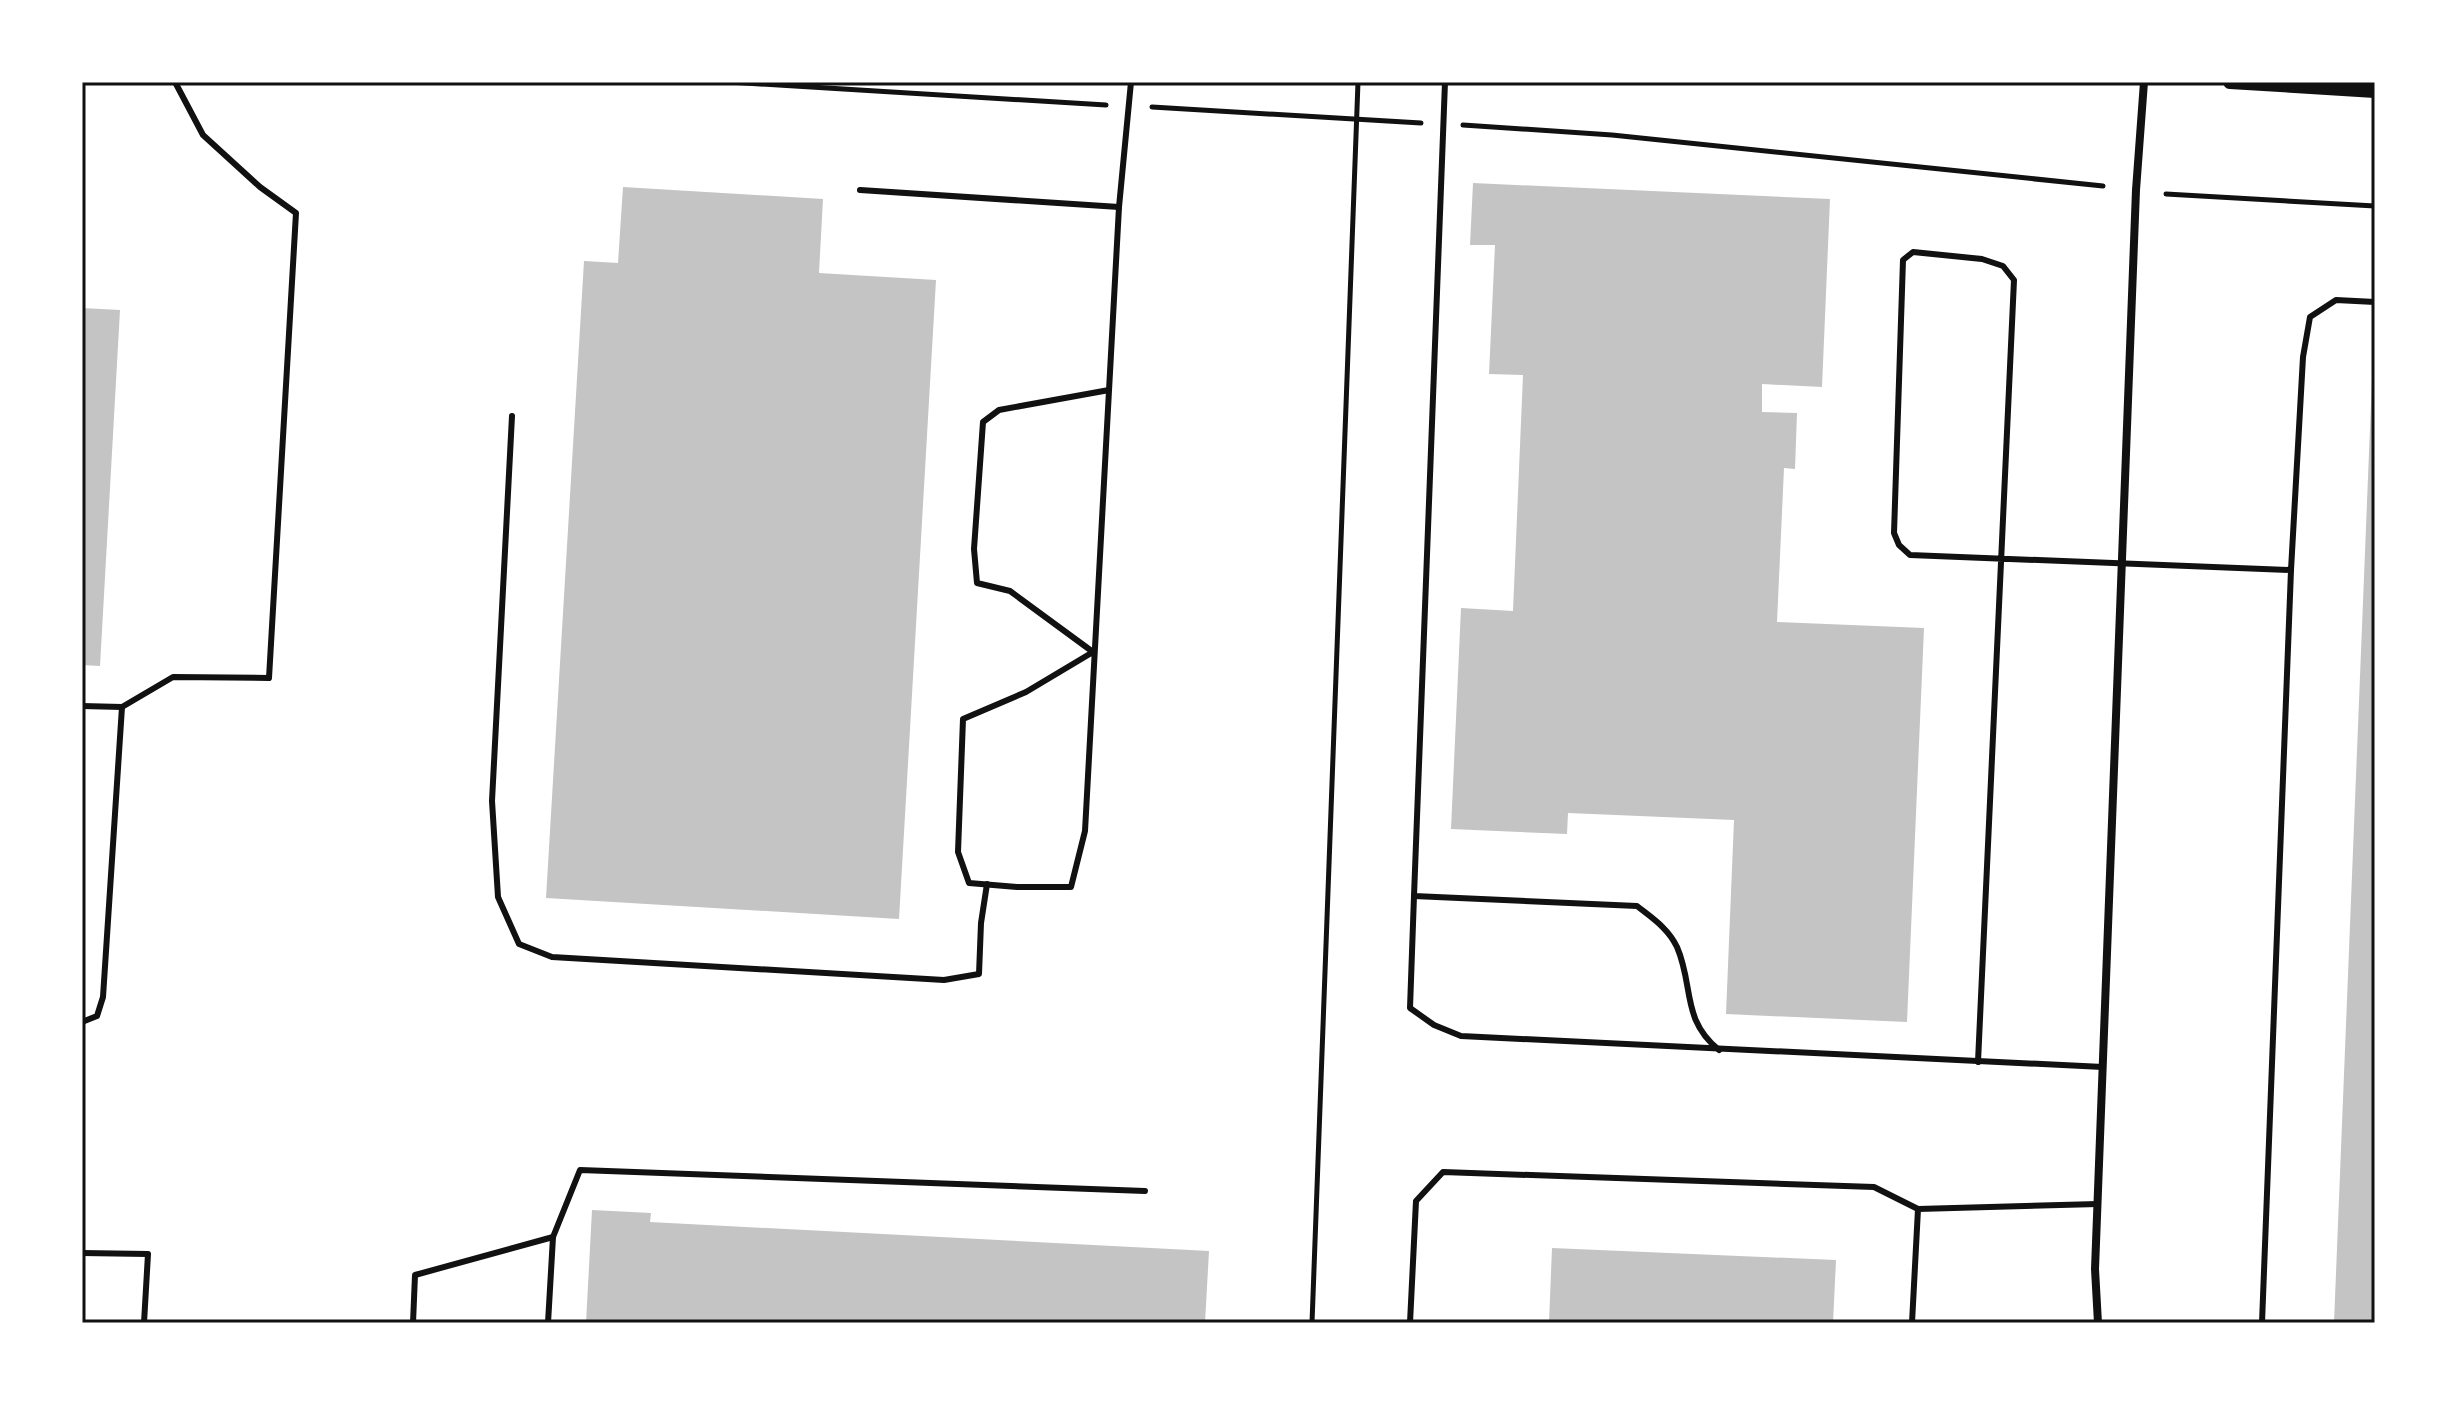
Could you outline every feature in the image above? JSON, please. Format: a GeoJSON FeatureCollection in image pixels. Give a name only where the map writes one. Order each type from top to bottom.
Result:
{"type":"FeatureCollection","features":[{"type":"Feature","properties":{"kind":"street"},"geometry":{"type":"LineString","coordinates":[[2098,1323],[2095,1269],[2136,190],[2144,82]]}},
{"type":"Feature","properties":{"kind":"street"},"geometry":{"type":"LineString","coordinates":[[2230,82],[2375,91]]}},
{"type":"Feature","properties":{"kind":"lane"},"geometry":{"type":"LineString","coordinates":[[82,706],[122,707],[173,677],[269,678],[296,213],[260,187],[203,135],[175,82]]}},
{"type":"Feature","properties":{"kind":"lane"},"geometry":{"type":"LineString","coordinates":[[1093,652],[1026,692],[963,719],[958,852],[969,883],[1071,887],[1085,831],[1119,207],[1131,82]]}},
{"type":"Feature","properties":{"kind":"lane"},"geometry":{"type":"LineString","coordinates":[[1445,82],[1410,1008],[1434,1025],[1461,1036],[1483,1038],[2103,1067]]}},
{"type":"Feature","properties":{"kind":"lane"},"geometry":{"type":"LineString","coordinates":[[860,190],[1119,207]]}},
{"type":"Feature","properties":{"kind":"lane"},"geometry":{"type":"LineString","coordinates":[[1978,1062],[2001,560],[2014,280],[2003,266],[1982,259],[1913,252],[1903,260],[1894,533],[1899,545],[1910,555],[2001,560],[2291,570]]}},
{"type":"Feature","properties":{"kind":"lane"},"geometry":{"type":"LineString","coordinates":[[2262,1323],[2291,570],[2303,357],[2310,317],[2336,300],[2375,302]]}},
{"type":"Feature","properties":{"kind":"lane"},"geometry":{"type":"LineString","coordinates":[[1093,652],[1010,591],[977,583],[974,549],[983,422],[999,410],[1109,390]]}},
{"type":"Feature","properties":{"kind":"lane"},"geometry":{"type":"LineString","coordinates":[[512,416],[492,801],[498,897],[519,944],[552,957],[944,980],[979,974],[981,923],[987,884]]}},
{"type":"Feature","properties":{"kind":"lane"},"geometry":{"type":"LineString","coordinates":[[82,1022],[97,1016],[103,997],[122,707]]}},
{"type":"Feature","properties":{"kind":"lane"},"geometry":{"type":"LineString","coordinates":[[1414,896],[1637,906],[1662,925],[1676,946],[1696,1023],[1704,1038],[1719,1050]]}},
{"type":"Feature","properties":{"kind":"lane"},"geometry":{"type":"LineString","coordinates":[[548,1323],[553,1237],[580,1170],[1145,1191]]}},
{"type":"Feature","properties":{"kind":"lane"},"geometry":{"type":"LineString","coordinates":[[1410,1323],[1416,1201],[1443,1172],[1874,1187],[1918,1209],[2098,1204]]}},
{"type":"Feature","properties":{"kind":"lane"},"geometry":{"type":"LineString","coordinates":[[1912,1323],[1918,1209]]}},
{"type":"Feature","properties":{"kind":"lane"},"geometry":{"type":"LineString","coordinates":[[413,1323],[415,1275],[553,1237]]}},
{"type":"Feature","properties":{"kind":"lane"},"geometry":{"type":"LineString","coordinates":[[82,1253],[148,1254],[144,1323]]}},
{"type":"Feature","properties":{"kind":"path"},"geometry":{"type":"LineString","coordinates":[[729,82],[1612,135],[2103,186]]}},
{"type":"Feature","properties":{"kind":"path"},"geometry":{"type":"LineString","coordinates":[[1312,1323],[1358,82]]}},
{"type":"Feature","properties":{"kind":"path"},"geometry":{"type":"LineString","coordinates":[[2166,194],[2375,206]]}},
{"type":"Feature","properties":{"kind":"building"},"geometry":{"type":"Polygon","coordinates":[[[1473,183],[1830,199],[1822,387],[1762,384],[1762,412],[1797,413],[1795,469],[1784,468],[1777,622],[1924,628],[1907,1022],[1726,1014],[1734,820],[1568,813],[1567,834],[1451,829],[1461,608],[1513,611],[1523,375],[1489,374],[1495,245],[1470,245],[1473,183]]]}},
{"type":"Feature","properties":{"kind":"building"},"geometry":{"type":"Polygon","coordinates":[[[623,187],[823,199],[819,273],[936,280],[899,919],[546,898],[584,261],[618,263],[623,187]]]}},
{"type":"Feature","properties":{"kind":"building"},"geometry":{"type":"Polygon","coordinates":[[[82,308],[120,310],[100,666],[82,665],[82,308]]]}},
{"type":"Feature","properties":{"kind":"building"},"geometry":{"type":"Polygon","coordinates":[[[2372,378],[2375,378],[2375,1323],[2334,1323],[2372,378]]]}},
{"type":"Feature","properties":{"kind":"building"},"geometry":{"type":"Polygon","coordinates":[[[592,1210],[651,1213],[650,1222],[1209,1251],[1205,1323],[586,1323],[592,1210]]]}},
{"type":"Feature","properties":{"kind":"building"},"geometry":{"type":"Polygon","coordinates":[[[1552,1248],[1836,1260],[1833,1323],[1549,1323],[1552,1248]]]}}]}
